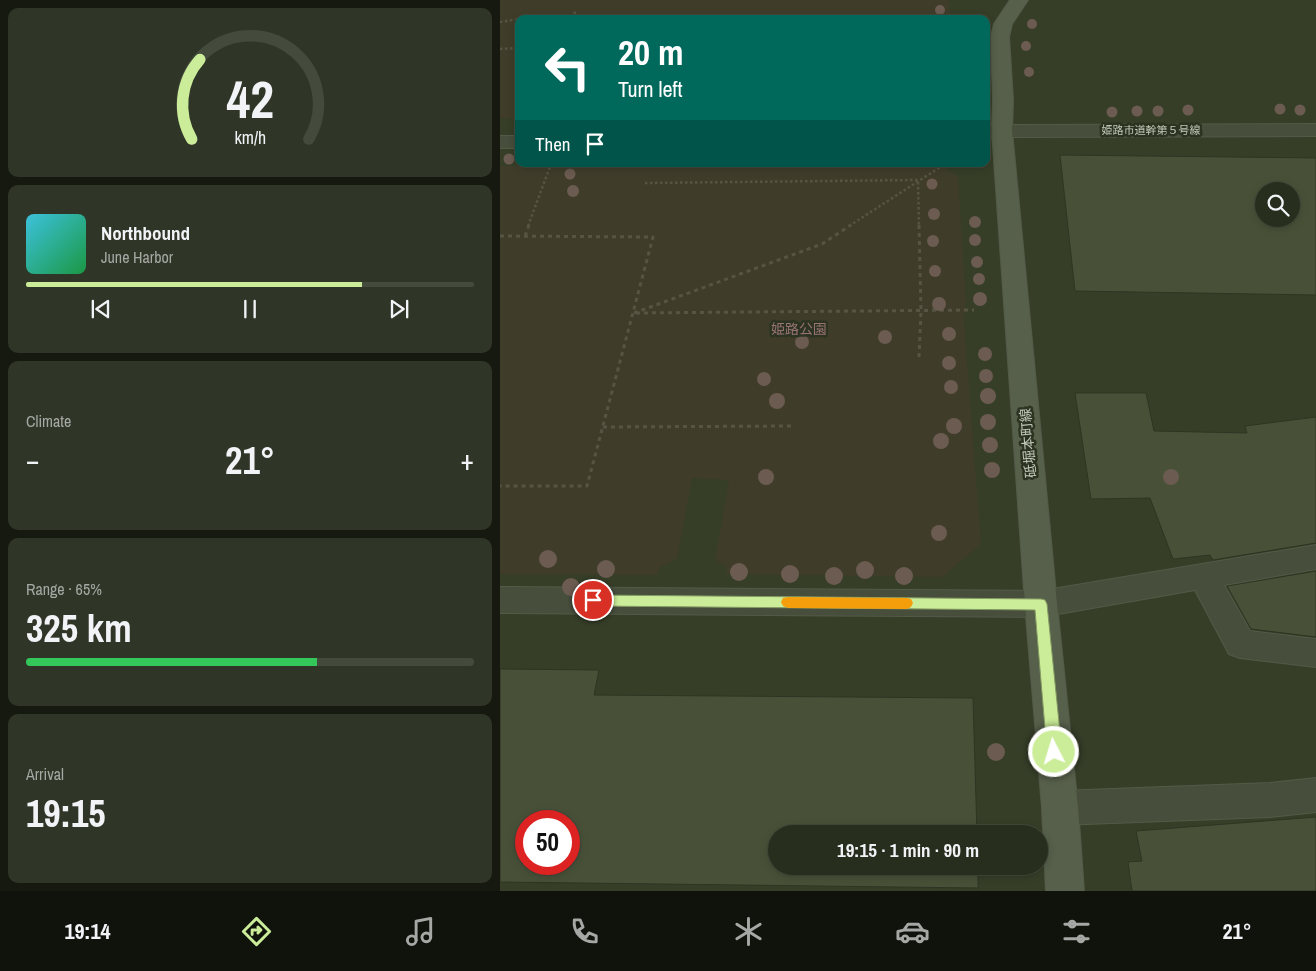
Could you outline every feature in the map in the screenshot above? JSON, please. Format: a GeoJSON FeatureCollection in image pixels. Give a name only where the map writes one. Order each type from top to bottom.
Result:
{"type":"FeatureCollection","features":[{"type":"Feature","properties":{"kind":"main road","name":"砥堀本町線"},"geometry":{"type":"LineString","coordinates":[[1019,0],[1003,24],[1000,37],[1003,100],[994,131],[1041,604],[1060,808],[1065,891]]}},
{"type":"Feature","properties":{"kind":"street","name":"姫路市道幹第５号線"},"geometry":{"type":"LineString","coordinates":[[994,131],[1316,130]]}},
{"type":"Feature","properties":{"kind":"street"},"geometry":{"type":"LineString","coordinates":[[500,142],[515,142]]}},
{"type":"Feature","properties":{"kind":"street"},"geometry":{"type":"LineString","coordinates":[[500,600],[1041,604],[1316,557]]}},
{"type":"Feature","properties":{"kind":"street"},"geometry":{"type":"LineString","coordinates":[[1203,576],[1240,644],[1316,653]]}},
{"type":"Feature","properties":{"kind":"street"},"geometry":{"type":"LineString","coordinates":[[1060,808],[1270,800],[1316,795]]}},
{"type":"Feature","properties":{"kind":"path"},"geometry":{"type":"LineString","coordinates":[[574,15],[575,11]]}},
{"type":"Feature","properties":{"kind":"path"},"geometry":{"type":"LineString","coordinates":[[500,22],[515,20]]}},
{"type":"Feature","properties":{"kind":"path"},"geometry":{"type":"LineString","coordinates":[[500,49],[515,48]]}},
{"type":"Feature","properties":{"kind":"path"},"geometry":{"type":"LineString","coordinates":[[525,236],[550,167]]}},
{"type":"Feature","properties":{"kind":"path"},"geometry":{"type":"LineString","coordinates":[[633,313],[822,244],[940,167]]}},
{"type":"Feature","properties":{"kind":"path"},"geometry":{"type":"LineString","coordinates":[[645,183],[918,180]]}},
{"type":"Feature","properties":{"kind":"path"},"geometry":{"type":"LineString","coordinates":[[918,180],[921,311],[919,357]]}},
{"type":"Feature","properties":{"kind":"path"},"geometry":{"type":"LineString","coordinates":[[500,236],[653,237],[587,486],[500,486]]}},
{"type":"Feature","properties":{"kind":"path"},"geometry":{"type":"LineString","coordinates":[[633,313],[974,310]]}},
{"type":"Feature","properties":{"kind":"path"},"geometry":{"type":"LineString","coordinates":[[603,427],[792,426]]}},
{"type":"Feature","properties":{"kind":"green space"},"geometry":{"type":"Polygon","coordinates":[[[500,0],[949,0],[951,15],[515,15],[515,118],[500,118],[500,0]]]}},
{"type":"Feature","properties":{"kind":"green space","name":"姫路公園"},"geometry":{"type":"Polygon","coordinates":[[[500,166],[944,167],[958,176],[966,301],[964,321],[981,544],[942,577],[726,574],[727,567],[715,560],[729,480],[692,478],[677,559],[660,567],[658,575],[500,574],[500,166]]]}},
{"type":"Feature","properties":{"kind":"building"},"geometry":{"type":"Polygon","coordinates":[[[1060,155],[1316,158],[1316,295],[1075,291],[1060,155]]]}},
{"type":"Feature","properties":{"kind":"building"},"geometry":{"type":"Polygon","coordinates":[[[1075,393],[1146,393],[1154,431],[1247,433],[1245,426],[1316,417],[1316,543],[1213,560],[1210,555],[1173,559],[1150,498],[1091,499],[1075,393]]]}},
{"type":"Feature","properties":{"kind":"building"},"geometry":{"type":"Polygon","coordinates":[[[1316,571],[1316,637],[1251,629],[1227,586],[1316,571]]]}},
{"type":"Feature","properties":{"kind":"building"},"geometry":{"type":"Polygon","coordinates":[[[500,669],[599,670],[594,695],[973,698],[977,825],[768,825],[768,875],[978,875],[978,888],[500,882],[500,669]]]}},
{"type":"Feature","properties":{"kind":"building"},"geometry":{"type":"Polygon","coordinates":[[[1316,817],[1316,891],[1132,891],[1128,862],[1142,861],[1136,831],[1316,817]]]}},
{"type":"Feature","properties":{"kind":"slow traffic"},"geometry":{"type":"LineString","coordinates":[[788,602],[907,603]]}},
{"type":"Feature","properties":{"kind":"route"},"geometry":{"type":"LineString","coordinates":[[593,600],[1041,604],[1054,752]]}}]}
